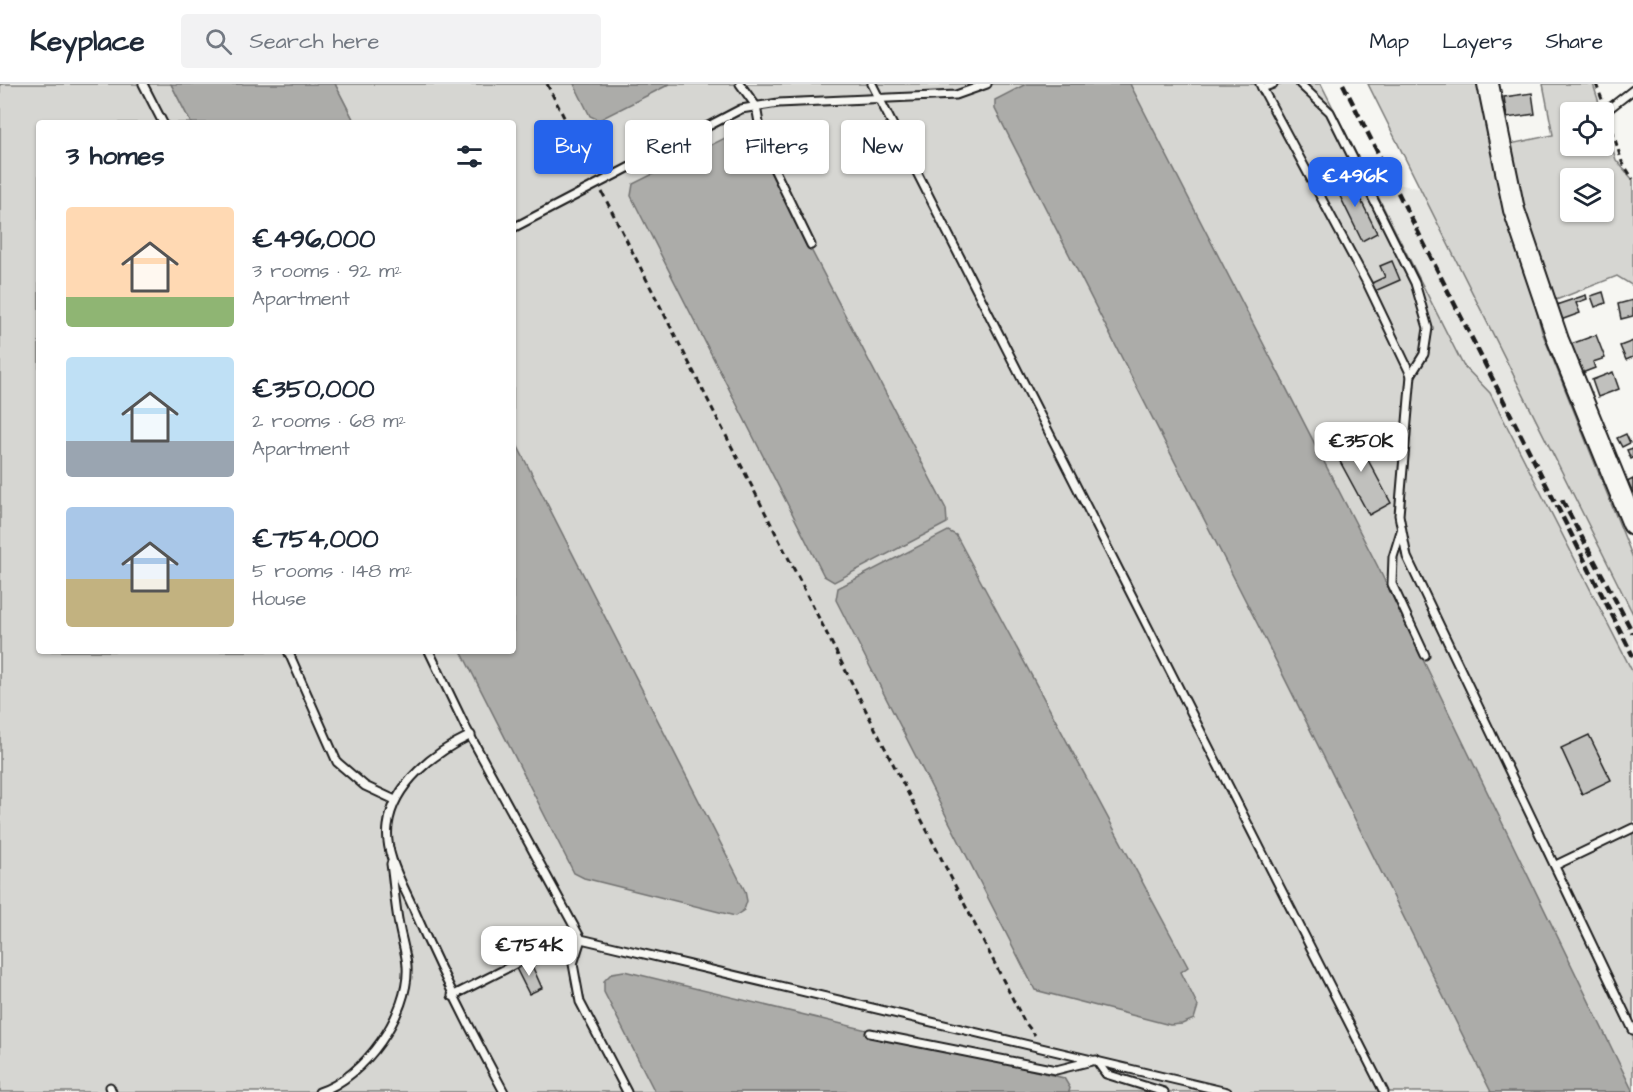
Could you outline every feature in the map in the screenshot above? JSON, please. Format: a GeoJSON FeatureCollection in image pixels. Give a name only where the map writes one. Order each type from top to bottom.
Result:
{"type":"FeatureCollection","features":[{"type":"Feature","properties":{"kind":"main road"},"geometry":{"type":"LineString","coordinates":[[1488,84],[1514,210],[1558,340],[1633,524]]}},
{"type":"Feature","properties":{"kind":"lane"},"geometry":{"type":"LineString","coordinates":[[143,84],[161,120]]}},
{"type":"Feature","properties":{"kind":"lane"},"geometry":{"type":"LineString","coordinates":[[740,84],[756,106],[763,146],[811,245]]}},
{"type":"Feature","properties":{"kind":"lane"},"geometry":{"type":"LineString","coordinates":[[872,84],[1384,1092]]}},
{"type":"Feature","properties":{"kind":"lane"},"geometry":{"type":"LineString","coordinates":[[1273,84],[1261,86],[1368,285],[1410,375]]}},
{"type":"Feature","properties":{"kind":"lane"},"geometry":{"type":"LineString","coordinates":[[1300,84],[1330,112],[1415,283],[1428,328],[1424,354],[1410,375],[1399,515],[1407,557],[1633,1030]]}},
{"type":"Feature","properties":{"kind":"lane"},"geometry":{"type":"LineString","coordinates":[[516,226],[741,109],[756,106],[956,95],[984,85]]}},
{"type":"Feature","properties":{"kind":"lane"},"geometry":{"type":"LineString","coordinates":[[1614,105],[1633,90]]}},
{"type":"Feature","properties":{"kind":"lane"},"geometry":{"type":"LineString","coordinates":[[1401,528],[1393,557],[1392,584],[1425,655]]}},
{"type":"Feature","properties":{"kind":"lane"},"geometry":{"type":"LineString","coordinates":[[289,654],[337,762],[365,786],[395,800]]}},
{"type":"Feature","properties":{"kind":"lane"},"geometry":{"type":"LineString","coordinates":[[430,654],[471,735],[581,939],[573,964],[580,1002],[627,1092]]}},
{"type":"Feature","properties":{"kind":"lane"},"geometry":{"type":"LineString","coordinates":[[319,1092],[357,1068],[377,1048],[402,1002],[407,967],[390,856],[388,827],[395,800],[416,773],[451,744],[471,735]]}},
{"type":"Feature","properties":{"kind":"lane"},"geometry":{"type":"LineString","coordinates":[[1556,865],[1633,828]]}},
{"type":"Feature","properties":{"kind":"lane"},"geometry":{"type":"LineString","coordinates":[[390,856],[452,996],[504,1092]]}},
{"type":"Feature","properties":{"kind":"lane"},"geometry":{"type":"LineString","coordinates":[[452,996],[525,959],[581,939],[1227,1092]]}},
{"type":"Feature","properties":{"kind":"lane"},"geometry":{"type":"LineString","coordinates":[[870,1033],[1056,1070],[1096,1060]]}},
{"type":"Feature","properties":{"kind":"lane"},"geometry":{"type":"LineString","coordinates":[[1096,1060],[1106,1074],[1164,1092]]}},
{"type":"Feature","properties":{"kind":"path"},"geometry":{"type":"LineString","coordinates":[[546,84],[1024,1021],[1045,1048]]}},
{"type":"Feature","properties":{"kind":"path"},"geometry":{"type":"LineString","coordinates":[[1596,84],[1603,102]]}},
{"type":"Feature","properties":{"kind":"path"},"geometry":{"type":"LineString","coordinates":[[1614,136],[1622,162],[1633,179]]}},
{"type":"Feature","properties":{"kind":"shaded area"},"geometry":{"type":"Polygon","coordinates":[[[0,84],[171,84],[189,120],[36,120],[36,654],[516,654],[516,120],[353,120],[335,84],[1321,84],[1463,365],[1490,393],[1633,673],[1633,1092],[0,1092],[0,84]]]}},
{"type":"Feature","properties":{"kind":"shaded area"},"geometry":{"type":"Polygon","coordinates":[[[171,84],[335,84],[353,120],[189,120],[171,84]]]}},
{"type":"Feature","properties":{"kind":"shaded area"},"geometry":{"type":"Polygon","coordinates":[[[574,84],[670,84],[599,120],[590,116],[574,84]]]}},
{"type":"Feature","properties":{"kind":"shaded area"},"geometry":{"type":"Polygon","coordinates":[[[1026,84],[1130,84],[1377,565],[1633,1092],[1491,1092],[1258,625],[995,109],[995,100],[1026,84]]]}},
{"type":"Feature","properties":{"kind":"shaded area"},"geometry":{"type":"Polygon","coordinates":[[[1368,84],[1487,84],[1511,211],[1542,332],[1633,558],[1633,614],[1368,84]]]}},
{"type":"Feature","properties":{"kind":"shaded area"},"geometry":{"type":"Polygon","coordinates":[[[1543,84],[1593,84],[1599,102],[1560,102],[1560,156],[1614,156],[1614,153],[1616,160],[1633,180],[1633,286],[1617,276],[1556,300],[1520,197],[1510,144],[1553,135],[1543,84]]]}},
{"type":"Feature","properties":{"kind":"shaded area"},"geometry":{"type":"Polygon","coordinates":[[[724,138],[724,174],[772,174],[946,509],[947,523],[834,582],[824,576],[631,196],[633,184],[653,174],[712,174],[712,144],[724,138]]]}},
{"type":"Feature","properties":{"kind":"shaded area"},"geometry":{"type":"Polygon","coordinates":[[[1368,178],[1422,189],[1633,614],[1633,673],[1490,393],[1463,366],[1368,178]]]}},
{"type":"Feature","properties":{"kind":"shaded area"},"geometry":{"type":"Polygon","coordinates":[[[516,443],[745,891],[747,901],[744,910],[735,916],[584,878],[574,873],[463,654],[516,654],[516,443]]]}},
{"type":"Feature","properties":{"kind":"shaded area"},"geometry":{"type":"Polygon","coordinates":[[[948,531],[956,535],[1188,967],[1181,972],[1198,1006],[1194,1019],[1182,1024],[1170,1025],[1035,990],[836,600],[838,588],[948,531]]]}},
{"type":"Feature","properties":{"kind":"shaded area"},"geometry":{"type":"Polygon","coordinates":[[[624,971],[1064,1078],[1070,1088],[1069,1092],[655,1092],[604,992],[604,981],[612,973],[624,971]]]}},
{"type":"Feature","properties":{"kind":"building"},"geometry":{"type":"Polygon","coordinates":[[[1532,93],[1535,114],[1507,118],[1504,97],[1532,93]]]}},
{"type":"Feature","properties":{"kind":"building"},"geometry":{"type":"Polygon","coordinates":[[[1348,174],[1377,233],[1362,241],[1333,182],[1348,174]]]}},
{"type":"Feature","properties":{"kind":"building"},"geometry":{"type":"Polygon","coordinates":[[[1392,261],[1400,280],[1375,291],[1372,283],[1385,277],[1380,266],[1392,261]]]}},
{"type":"Feature","properties":{"kind":"building"},"geometry":{"type":"Polygon","coordinates":[[[1603,292],[1606,303],[1595,307],[1591,296],[1603,292]]]}},
{"type":"Feature","properties":{"kind":"building"},"geometry":{"type":"Polygon","coordinates":[[[1586,295],[1587,299],[1576,303],[1580,313],[1558,321],[1553,306],[1586,295]]]}},
{"type":"Feature","properties":{"kind":"building"},"geometry":{"type":"Polygon","coordinates":[[[1633,300],[1633,316],[1621,319],[1618,304],[1633,300]]]}},
{"type":"Feature","properties":{"kind":"building"},"geometry":{"type":"Polygon","coordinates":[[[1596,335],[1605,358],[1593,362],[1595,368],[1582,373],[1571,344],[1596,335]]]}},
{"type":"Feature","properties":{"kind":"building"},"geometry":{"type":"Polygon","coordinates":[[[1633,341],[1633,357],[1626,360],[1620,346],[1633,341]]]}},
{"type":"Feature","properties":{"kind":"building"},"geometry":{"type":"Polygon","coordinates":[[[1613,372],[1619,389],[1598,397],[1592,380],[1613,372]]]}},
{"type":"Feature","properties":{"kind":"building"},"geometry":{"type":"Polygon","coordinates":[[[1353,432],[1391,503],[1369,515],[1330,443],[1353,432]]]}},
{"type":"Feature","properties":{"kind":"building"},"geometry":{"type":"Polygon","coordinates":[[[1626,434],[1630,443],[1622,447],[1617,438],[1626,434]]]}},
{"type":"Feature","properties":{"kind":"building"},"geometry":{"type":"Polygon","coordinates":[[[1633,448],[1633,458],[1631,459],[1627,450],[1633,448]]]}},
{"type":"Feature","properties":{"kind":"building"},"geometry":{"type":"Polygon","coordinates":[[[1633,479],[1633,495],[1627,482],[1633,479]]]}},
{"type":"Feature","properties":{"kind":"building"},"geometry":{"type":"Polygon","coordinates":[[[1589,735],[1611,780],[1582,794],[1561,748],[1589,735]]]}},
{"type":"Feature","properties":{"kind":"building"},"geometry":{"type":"Polygon","coordinates":[[[529,959],[542,988],[529,994],[515,966],[529,959]]]}},
{"type":"Feature","properties":{"kind":"railway"},"geometry":{"type":"LineString","coordinates":[[1343,84],[1633,656]]}},
{"type":"Feature","properties":{"kind":"railway"},"geometry":{"type":"LineString","coordinates":[[1562,500],[1633,633]]}}]}
